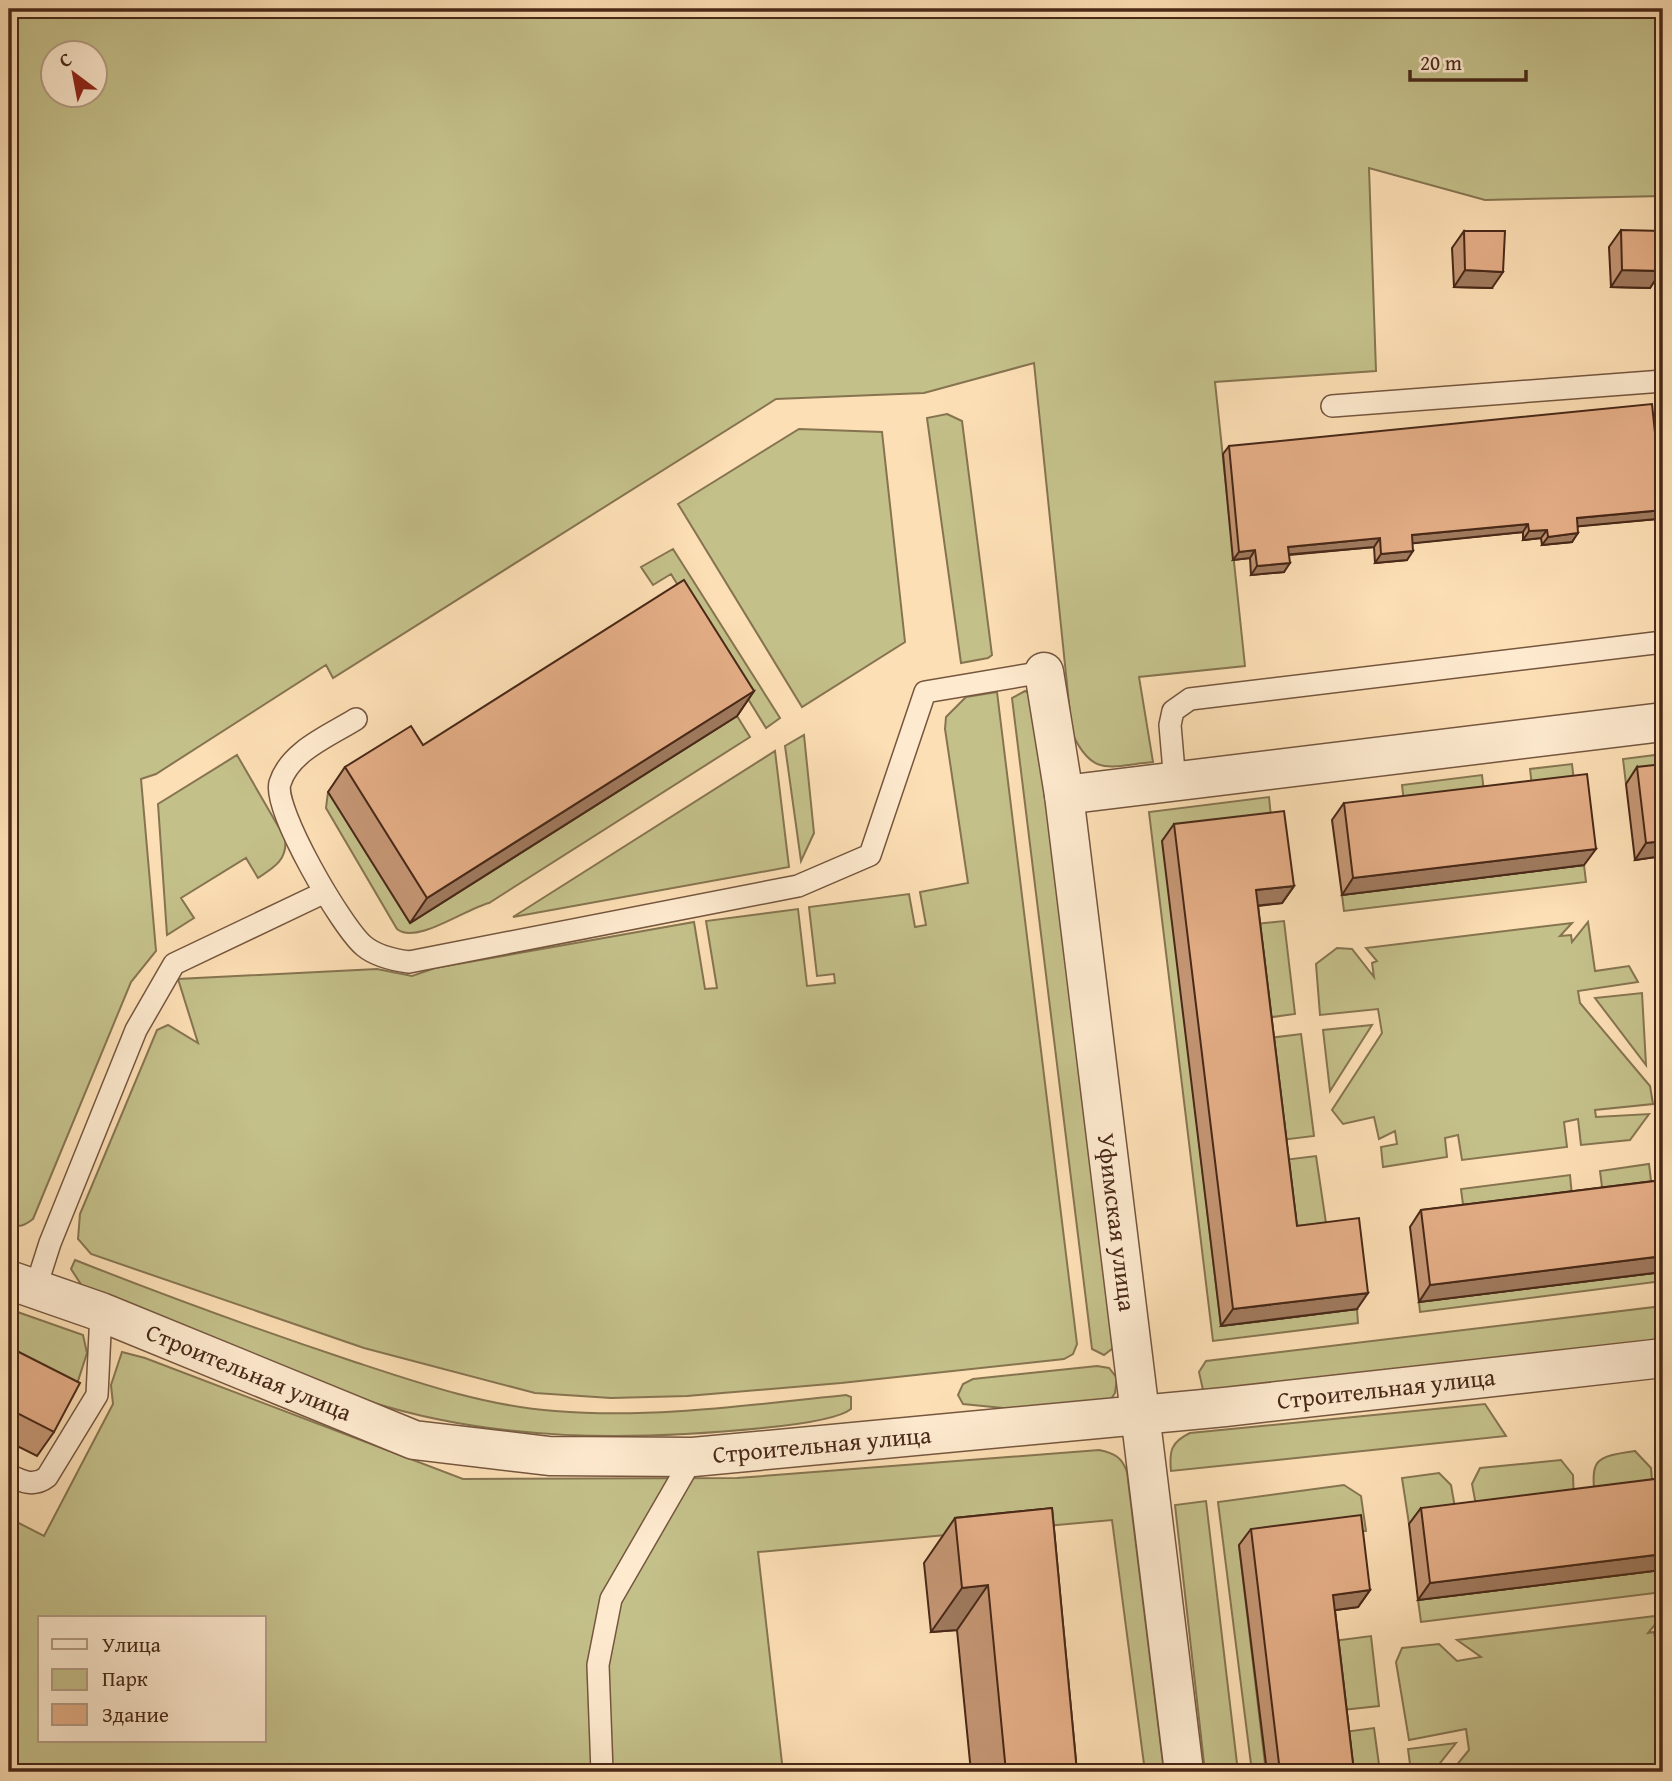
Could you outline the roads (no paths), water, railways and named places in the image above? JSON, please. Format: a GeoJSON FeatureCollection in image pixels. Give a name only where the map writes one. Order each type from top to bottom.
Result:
{"type":"FeatureCollection","features":[{"type":"Feature","properties":{"kind":"street","name":"Уфимская улица"},"geometry":{"type":"LineString","coordinates":[[1044,672],[1064,795],[1138,1416],[1184,1772]]}},
{"type":"Feature","properties":{"kind":"street"},"geometry":{"type":"LineString","coordinates":[[1064,795],[1663,722]]}},
{"type":"Feature","properties":{"kind":"street","name":"Строительная улица"},"geometry":{"type":"LineString","coordinates":[[22,1285],[101,1312],[414,1440],[550,1456],[694,1457],[1138,1416],[1663,1358]]}},
{"type":"Feature","properties":{"kind":"lane"},"geometry":{"type":"LineString","coordinates":[[1332,406],[1663,381]]}},
{"type":"Feature","properties":{"kind":"lane"},"geometry":{"type":"LineString","coordinates":[[1175,783],[1170,725],[1173,711],[1190,699],[1663,642]]}},
{"type":"Feature","properties":{"kind":"lane"},"geometry":{"type":"LineString","coordinates":[[356,719],[300,754],[287,767],[278,786],[285,810],[323,893],[365,947],[391,960],[409,962],[798,886],[870,856],[926,692],[1044,672]]}},
{"type":"Feature","properties":{"kind":"lane"},"geometry":{"type":"LineString","coordinates":[[22,1285],[50,1243],[136,1030],[174,964],[323,893]]}},
{"type":"Feature","properties":{"kind":"lane"},"geometry":{"type":"LineString","coordinates":[[9,1475],[27,1483],[39,1483],[47,1477],[97,1395],[101,1312]]}},
{"type":"Feature","properties":{"kind":"lane"},"geometry":{"type":"LineString","coordinates":[[602,1772],[598,1665],[611,1600],[694,1457]]}}]}
